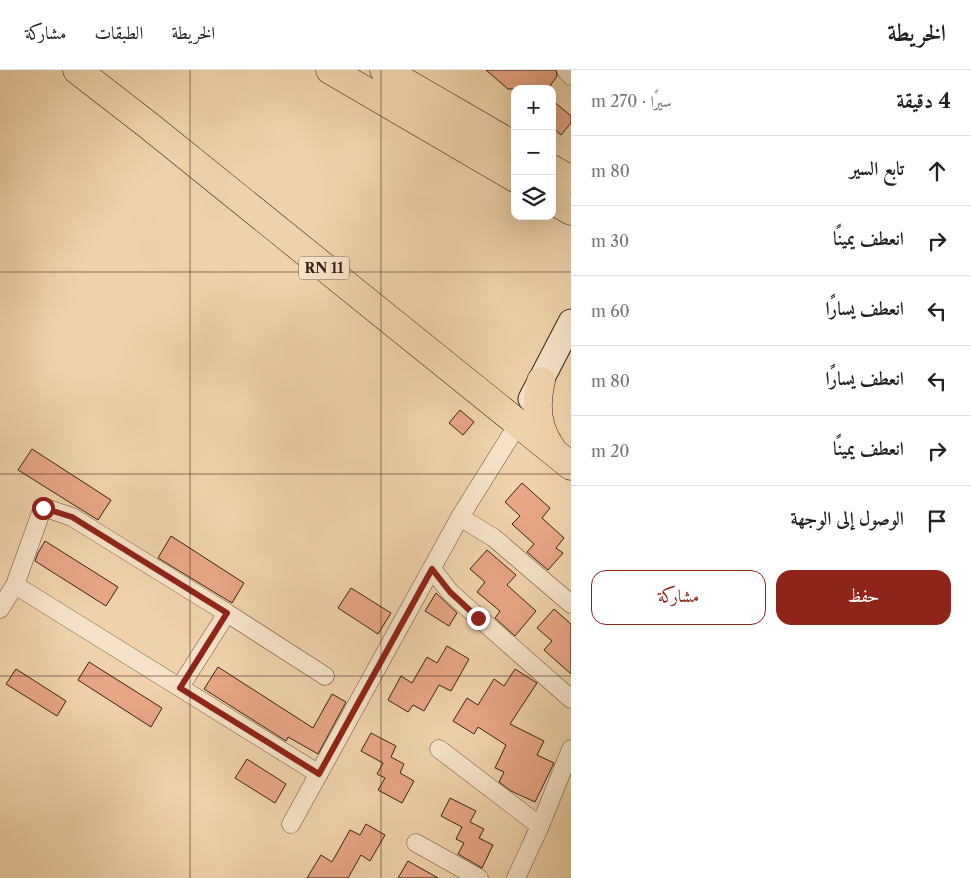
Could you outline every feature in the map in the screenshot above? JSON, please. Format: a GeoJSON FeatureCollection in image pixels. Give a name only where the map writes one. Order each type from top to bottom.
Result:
{"type":"FeatureCollection","features":[{"type":"Feature","properties":{"kind":"main road","name":"RN 11"},"geometry":{"type":"LineString","coordinates":[[77,70],[156,131],[563,460]]}},
{"type":"Feature","properties":{"kind":"main road"},"geometry":{"type":"LineString","coordinates":[[330,70],[511,176]]}},
{"type":"Feature","properties":{"kind":"main road"},"geometry":{"type":"LineString","coordinates":[[384,70],[511,144]]}},
{"type":"Feature","properties":{"kind":"main road"},"geometry":{"type":"LineString","coordinates":[[556,171],[571,180]]}},
{"type":"Feature","properties":{"kind":"main road"},"geometry":{"type":"LineString","coordinates":[[556,202],[571,211]]}},
{"type":"Feature","properties":{"kind":"main road"},"geometry":{"type":"LineString","coordinates":[[518,424],[571,322]]}},
{"type":"Feature","properties":{"kind":"main road"},"geometry":{"type":"LineString","coordinates":[[479,392],[488,397],[507,400],[526,394],[541,381]]}},
{"type":"Feature","properties":{"kind":"main road"},"geometry":{"type":"LineString","coordinates":[[541,381],[537,403],[539,419],[544,435],[563,460]]}},
{"type":"Feature","properties":{"kind":"street"},"geometry":{"type":"LineString","coordinates":[[566,70],[571,76]]}},
{"type":"Feature","properties":{"kind":"street"},"geometry":{"type":"LineString","coordinates":[[291,824],[460,517],[518,424]]}},
{"type":"Feature","properties":{"kind":"street"},"geometry":{"type":"LineString","coordinates":[[0,609],[15,584],[43,508],[72,517],[227,613],[324,676]]}},
{"type":"Feature","properties":{"kind":"street"},"geometry":{"type":"LineString","coordinates":[[460,517],[494,538],[571,604]]}},
{"type":"Feature","properties":{"kind":"street"},"geometry":{"type":"LineString","coordinates":[[432,569],[450,592],[571,699]]}},
{"type":"Feature","properties":{"kind":"street"},"geometry":{"type":"LineString","coordinates":[[15,584],[319,774]]}},
{"type":"Feature","properties":{"kind":"street"},"geometry":{"type":"LineString","coordinates":[[180,688],[227,613]]}},
{"type":"Feature","properties":{"kind":"street"},"geometry":{"type":"LineString","coordinates":[[439,749],[540,826]]}},
{"type":"Feature","properties":{"kind":"street"},"geometry":{"type":"LineString","coordinates":[[516,878],[540,826],[571,749]]}},
{"type":"Feature","properties":{"kind":"street"},"geometry":{"type":"LineString","coordinates":[[416,843],[479,878]]}},
{"type":"Feature","properties":{"kind":"building"},"geometry":{"type":"Polygon","coordinates":[[[486,70],[556,70],[557,76],[551,85],[511,85],[511,89],[508,89],[486,70]]]}},
{"type":"Feature","properties":{"kind":"building"},"geometry":{"type":"Polygon","coordinates":[[[556,103],[571,116],[571,123],[561,135],[556,131],[556,103]]]}},
{"type":"Feature","properties":{"kind":"building"},"geometry":{"type":"Polygon","coordinates":[[[460,410],[474,422],[463,435],[449,423],[460,410]]]}},
{"type":"Feature","properties":{"kind":"building"},"geometry":{"type":"Polygon","coordinates":[[[32,449],[111,500],[98,520],[18,470],[32,449]]]}},
{"type":"Feature","properties":{"kind":"building"},"geometry":{"type":"Polygon","coordinates":[[[522,483],[550,508],[542,518],[564,538],[556,548],[563,553],[548,570],[527,552],[534,544],[512,524],[520,516],[505,502],[522,483]]]}},
{"type":"Feature","properties":{"kind":"building"},"geometry":{"type":"Polygon","coordinates":[[[171,536],[244,583],[232,603],[158,558],[171,536]]]}},
{"type":"Feature","properties":{"kind":"building"},"geometry":{"type":"Polygon","coordinates":[[[45,541],[118,587],[106,606],[35,561],[45,541]]]}},
{"type":"Feature","properties":{"kind":"building"},"geometry":{"type":"Polygon","coordinates":[[[487,550],[516,575],[507,585],[536,611],[515,636],[495,618],[500,611],[477,592],[485,582],[470,569],[487,550]]]}},
{"type":"Feature","properties":{"kind":"building"},"geometry":{"type":"Polygon","coordinates":[[[351,588],[391,613],[378,634],[338,608],[351,588]]]}},
{"type":"Feature","properties":{"kind":"building"},"geometry":{"type":"Polygon","coordinates":[[[436,593],[457,613],[449,626],[425,611],[436,593]]]}},
{"type":"Feature","properties":{"kind":"building"},"geometry":{"type":"Polygon","coordinates":[[[554,609],[571,624],[571,674],[544,650],[552,641],[537,628],[554,609]]]}},
{"type":"Feature","properties":{"kind":"building"},"geometry":{"type":"Polygon","coordinates":[[[447,646],[469,659],[451,691],[439,685],[424,711],[413,705],[408,712],[388,700],[401,676],[412,683],[427,657],[437,663],[447,646]]]}},
{"type":"Feature","properties":{"kind":"building"},"geometry":{"type":"Polygon","coordinates":[[[89,662],[162,708],[151,727],[78,680],[89,662]]]}},
{"type":"Feature","properties":{"kind":"building"},"geometry":{"type":"Polygon","coordinates":[[[218,667],[313,728],[332,694],[346,702],[318,754],[288,737],[286,741],[204,689],[218,667]]]}},
{"type":"Feature","properties":{"kind":"building"},"geometry":{"type":"Polygon","coordinates":[[[16,669],[66,701],[57,716],[6,684],[16,669]]]}},
{"type":"Feature","properties":{"kind":"building"},"geometry":{"type":"Polygon","coordinates":[[[515,669],[537,683],[510,724],[544,741],[537,755],[554,763],[535,802],[511,791],[499,782],[504,772],[495,768],[506,745],[478,727],[474,734],[453,721],[467,698],[478,705],[494,679],[504,686],[515,669]]]}},
{"type":"Feature","properties":{"kind":"building"},"geometry":{"type":"Polygon","coordinates":[[[371,733],[396,746],[391,757],[404,764],[400,773],[414,781],[402,803],[378,790],[385,778],[377,774],[383,763],[361,751],[371,733]]]}},
{"type":"Feature","properties":{"kind":"building"},"geometry":{"type":"Polygon","coordinates":[[[247,759],[286,784],[275,803],[235,778],[247,759]]]}},
{"type":"Feature","properties":{"kind":"building"},"geometry":{"type":"Polygon","coordinates":[[[450,798],[476,811],[470,822],[484,829],[479,838],[493,845],[482,868],[458,854],[464,843],[456,839],[462,827],[441,816],[450,798]]]}},
{"type":"Feature","properties":{"kind":"building"},"geometry":{"type":"Polygon","coordinates":[[[366,824],[385,835],[370,861],[361,855],[348,878],[307,878],[321,855],[332,862],[350,830],[360,835],[366,824]]]}},
{"type":"Feature","properties":{"kind":"building"},"geometry":{"type":"Polygon","coordinates":[[[408,861],[438,878],[398,878],[408,861]]]}},
{"type":"Feature","properties":{"kind":"route"},"geometry":{"type":"LineString","coordinates":[[43,508],[72,517],[227,613],[180,688],[319,774],[432,569],[450,592],[478,618]]}}]}
